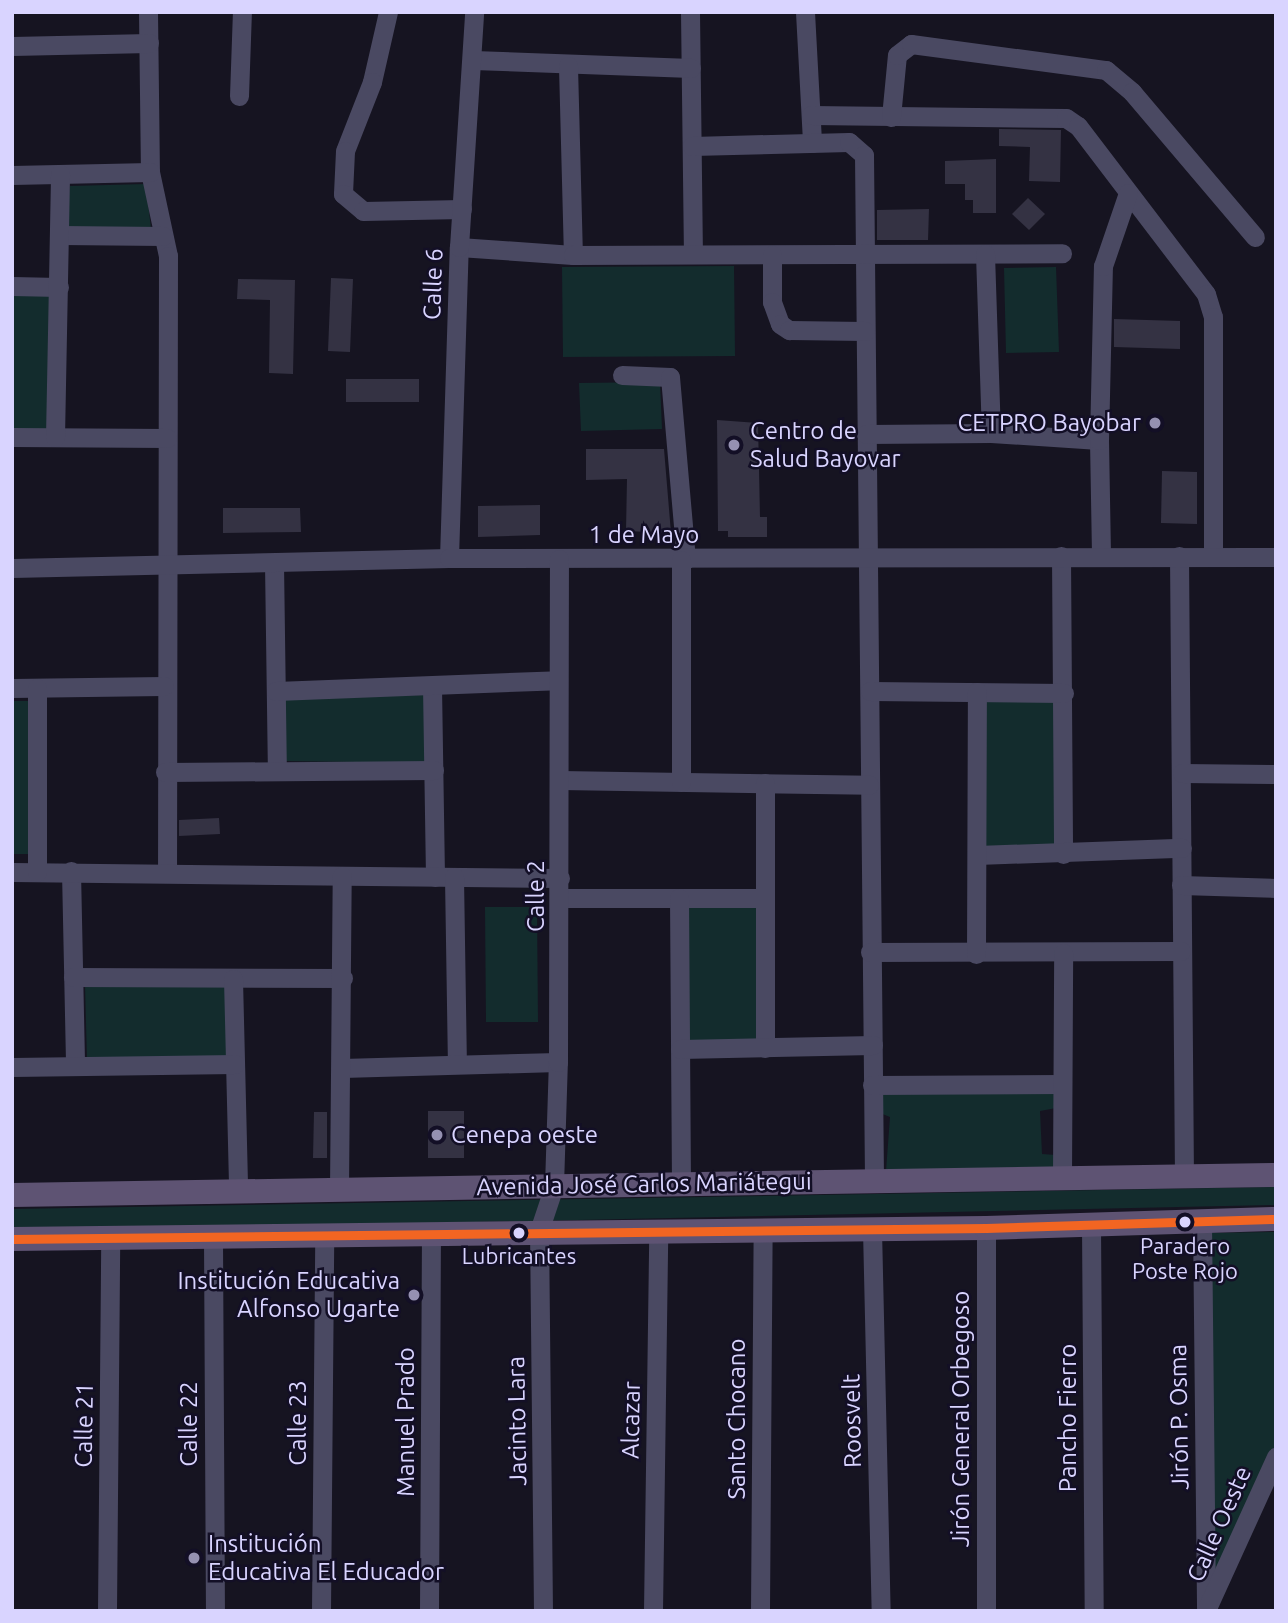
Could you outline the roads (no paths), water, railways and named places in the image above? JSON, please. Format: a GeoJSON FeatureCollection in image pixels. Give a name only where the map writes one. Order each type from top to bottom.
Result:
{"type":"FeatureCollection","features":[{"type":"Feature","properties":{"kind":"main road","name":"Avenida José Carlos Mariátegui"},"geometry":{"type":"LineString","coordinates":[[12,1195],[1276,1175]]}},
{"type":"Feature","properties":{"kind":"main road","name":"Avenida José Carlos Mariátegui"},"geometry":{"type":"LineString","coordinates":[[12,1239],[324,1237],[763,1228],[986,1228],[1276,1219]]}},
{"type":"Feature","properties":{"kind":"street"},"geometry":{"type":"LineString","coordinates":[[148,12],[150,172],[168,256],[164,686],[167,870]]}},
{"type":"Feature","properties":{"kind":"street"},"geometry":{"type":"LineString","coordinates":[[239,96],[242,12]]}},
{"type":"Feature","properties":{"kind":"street"},"geometry":{"type":"LineString","coordinates":[[388,12],[372,82],[345,151],[343,194],[363,211],[462,209]]}},
{"type":"Feature","properties":{"kind":"street","name":"Calle 6"},"geometry":{"type":"LineString","coordinates":[[449,558],[459,247],[474,12]]}},
{"type":"Feature","properties":{"kind":"street"},"geometry":{"type":"LineString","coordinates":[[690,12],[693,254]]}},
{"type":"Feature","properties":{"kind":"street"},"geometry":{"type":"LineString","coordinates":[[805,12],[812,143]]}},
{"type":"Feature","properties":{"kind":"street"},"geometry":{"type":"LineString","coordinates":[[12,46],[149,43]]}},
{"type":"Feature","properties":{"kind":"street"},"geometry":{"type":"LineString","coordinates":[[891,117],[897,55],[911,44],[1106,71],[1132,92],[1255,237]]}},
{"type":"Feature","properties":{"kind":"street"},"geometry":{"type":"LineString","coordinates":[[473,60],[568,66],[691,68]]}},
{"type":"Feature","properties":{"kind":"street"},"geometry":{"type":"LineString","coordinates":[[568,66],[573,255]]}},
{"type":"Feature","properties":{"kind":"street"},"geometry":{"type":"LineString","coordinates":[[811,114],[1066,118],[1078,126],[1206,294],[1213,317],[1213,557]]}},
{"type":"Feature","properties":{"kind":"street"},"geometry":{"type":"LineString","coordinates":[[692,146],[849,142],[864,155],[874,1180]]}},
{"type":"Feature","properties":{"kind":"street"},"geometry":{"type":"LineString","coordinates":[[12,176],[150,172]]}},
{"type":"Feature","properties":{"kind":"street"},"geometry":{"type":"LineString","coordinates":[[55,437],[60,174]]}},
{"type":"Feature","properties":{"kind":"street"},"geometry":{"type":"LineString","coordinates":[[1101,555],[1099,440],[1103,266],[1128,193]]}},
{"type":"Feature","properties":{"kind":"street"},"geometry":{"type":"LineString","coordinates":[[60,235],[163,236]]}},
{"type":"Feature","properties":{"kind":"street"},"geometry":{"type":"LineString","coordinates":[[459,247],[573,255],[865,256],[1062,253]]}},
{"type":"Feature","properties":{"kind":"street"},"geometry":{"type":"LineString","coordinates":[[985,254],[990,433]]}},
{"type":"Feature","properties":{"kind":"street"},"geometry":{"type":"LineString","coordinates":[[772,255],[772,302],[780,324],[789,330],[865,331]]}},
{"type":"Feature","properties":{"kind":"street"},"geometry":{"type":"LineString","coordinates":[[12,286],[59,287]]}},
{"type":"Feature","properties":{"kind":"street"},"geometry":{"type":"LineString","coordinates":[[622,375],[670,377],[684,559],[681,782]]}},
{"type":"Feature","properties":{"kind":"street"},"geometry":{"type":"LineString","coordinates":[[866,434],[990,433],[1099,440]]}},
{"type":"Feature","properties":{"kind":"street"},"geometry":{"type":"LineString","coordinates":[[12,437],[167,438]]}},
{"type":"Feature","properties":{"kind":"street","name":"1 de Mayo"},"geometry":{"type":"LineString","coordinates":[[12,568],[449,558],[684,559],[867,555],[1276,557]]}},
{"type":"Feature","properties":{"kind":"street"},"geometry":{"type":"LineString","coordinates":[[1061,556],[1063,854]]}},
{"type":"Feature","properties":{"kind":"street"},"geometry":{"type":"LineString","coordinates":[[1179,556],[1184,1176]]}},
{"type":"Feature","properties":{"kind":"street","name":"Calle 2"},"geometry":{"type":"LineString","coordinates":[[539,1231],[554,1186],[558,1062],[561,888],[559,559]]}},
{"type":"Feature","properties":{"kind":"street"},"geometry":{"type":"LineString","coordinates":[[274,562],[277,769]]}},
{"type":"Feature","properties":{"kind":"street"},"geometry":{"type":"LineString","coordinates":[[276,691],[558,680]]}},
{"type":"Feature","properties":{"kind":"street"},"geometry":{"type":"LineString","coordinates":[[12,688],[164,686]]}},
{"type":"Feature","properties":{"kind":"street"},"geometry":{"type":"LineString","coordinates":[[432,687],[434,771],[445,877],[457,1064]]}},
{"type":"Feature","properties":{"kind":"street"},"geometry":{"type":"LineString","coordinates":[[37,688],[37,872]]}},
{"type":"Feature","properties":{"kind":"street"},"geometry":{"type":"LineString","coordinates":[[870,691],[1063,693]]}},
{"type":"Feature","properties":{"kind":"street"},"geometry":{"type":"LineString","coordinates":[[976,954],[978,692]]}},
{"type":"Feature","properties":{"kind":"street"},"geometry":{"type":"LineString","coordinates":[[165,772],[277,769],[434,771]]}},
{"type":"Feature","properties":{"kind":"street"},"geometry":{"type":"LineString","coordinates":[[1182,773],[1276,774]]}},
{"type":"Feature","properties":{"kind":"street"},"geometry":{"type":"LineString","coordinates":[[560,780],[869,785]]}},
{"type":"Feature","properties":{"kind":"street"},"geometry":{"type":"LineString","coordinates":[[765,783],[762,898],[765,1048]]}},
{"type":"Feature","properties":{"kind":"street"},"geometry":{"type":"LineString","coordinates":[[977,855],[1181,848]]}},
{"type":"Feature","properties":{"kind":"street"},"geometry":{"type":"LineString","coordinates":[[12,872],[167,870],[445,877],[679,898],[762,898]]}},
{"type":"Feature","properties":{"kind":"street"},"geometry":{"type":"LineString","coordinates":[[71,871],[75,1065]]}},
{"type":"Feature","properties":{"kind":"street"},"geometry":{"type":"LineString","coordinates":[[339,1189],[342,876]]}},
{"type":"Feature","properties":{"kind":"street"},"geometry":{"type":"LineString","coordinates":[[1181,885],[1276,888]]}},
{"type":"Feature","properties":{"kind":"street"},"geometry":{"type":"LineString","coordinates":[[679,898],[681,1184]]}},
{"type":"Feature","properties":{"kind":"street"},"geometry":{"type":"LineString","coordinates":[[870,952],[976,954],[1181,951]]}},
{"type":"Feature","properties":{"kind":"street"},"geometry":{"type":"LineString","coordinates":[[1062,1178],[1063,953]]}},
{"type":"Feature","properties":{"kind":"street"},"geometry":{"type":"LineString","coordinates":[[73,977],[342,978]]}},
{"type":"Feature","properties":{"kind":"street"},"geometry":{"type":"LineString","coordinates":[[233,979],[238,1191]]}},
{"type":"Feature","properties":{"kind":"street"},"geometry":{"type":"LineString","coordinates":[[680,1049],[873,1045]]}},
{"type":"Feature","properties":{"kind":"street"},"geometry":{"type":"LineString","coordinates":[[342,1068],[558,1062]]}},
{"type":"Feature","properties":{"kind":"street"},"geometry":{"type":"LineString","coordinates":[[12,1067],[235,1064]]}},
{"type":"Feature","properties":{"kind":"street"},"geometry":{"type":"LineString","coordinates":[[872,1085],[1062,1084]]}},
{"type":"Feature","properties":{"kind":"street","name":"Jirón P. Osma"},"geometry":{"type":"LineString","coordinates":[[1202,1222],[1206,1611]]}},
{"type":"Feature","properties":{"kind":"street","name":"Pancho Fierro"},"geometry":{"type":"LineString","coordinates":[[1091,1225],[1094,1611]]}},
{"type":"Feature","properties":{"kind":"street","name":"Santo Chocano"},"geometry":{"type":"LineString","coordinates":[[760,1611],[763,1228]]}},
{"type":"Feature","properties":{"kind":"street","name":"Jirón General Orbegoso"},"geometry":{"type":"LineString","coordinates":[[986,1228],[986,1611]]}},
{"type":"Feature","properties":{"kind":"street","name":"Roosvelt"},"geometry":{"type":"LineString","coordinates":[[872,1229],[881,1611]]}},
{"type":"Feature","properties":{"kind":"street","name":"Jacinto Lara"},"geometry":{"type":"LineString","coordinates":[[539,1231],[543,1611]]}},
{"type":"Feature","properties":{"kind":"street","name":"Alcazar"},"geometry":{"type":"LineString","coordinates":[[653,1611],[658,1231]]}},
{"type":"Feature","properties":{"kind":"street","name":"Manuel Prado"},"geometry":{"type":"LineString","coordinates":[[429,1611],[431,1233]]}},
{"type":"Feature","properties":{"kind":"street","name":"Calle 23"},"geometry":{"type":"LineString","coordinates":[[321,1611],[324,1237]]}},
{"type":"Feature","properties":{"kind":"street","name":"Calle 22"},"geometry":{"type":"LineString","coordinates":[[213,1238],[215,1611]]}},
{"type":"Feature","properties":{"kind":"street","name":"Calle 21"},"geometry":{"type":"LineString","coordinates":[[107,1611],[110,1240]]}},
{"type":"Feature","properties":{"kind":"street","name":"Calle Oeste"},"geometry":{"type":"LineString","coordinates":[[1206,1611],[1276,1457]]}},
{"type":"Feature","properties":{"kind":"place","name":"CETPRO Bayobar"},"geometry":{"type":"Point","coordinates":[1155,423]}},
{"type":"Feature","properties":{"kind":"place","name":"Centro de Salud Bayovar"},"geometry":{"type":"Point","coordinates":[734,445]}},
{"type":"Feature","properties":{"kind":"place","name":"Cenepa oeste"},"geometry":{"type":"Point","coordinates":[437,1135]}},
{"type":"Feature","properties":{"kind":"place","name":"Paradero Poste Rojo"},"geometry":{"type":"Point","coordinates":[1185,1222]}},
{"type":"Feature","properties":{"kind":"place","name":"Lubricantes"},"geometry":{"type":"Point","coordinates":[519,1233]}},
{"type":"Feature","properties":{"kind":"place","name":"Institución Educativa Alfonso Ugarte"},"geometry":{"type":"Point","coordinates":[414,1295]}},
{"type":"Feature","properties":{"kind":"place","name":"Institución Educativa El Educador"},"geometry":{"type":"Point","coordinates":[194,1558]}}]}
